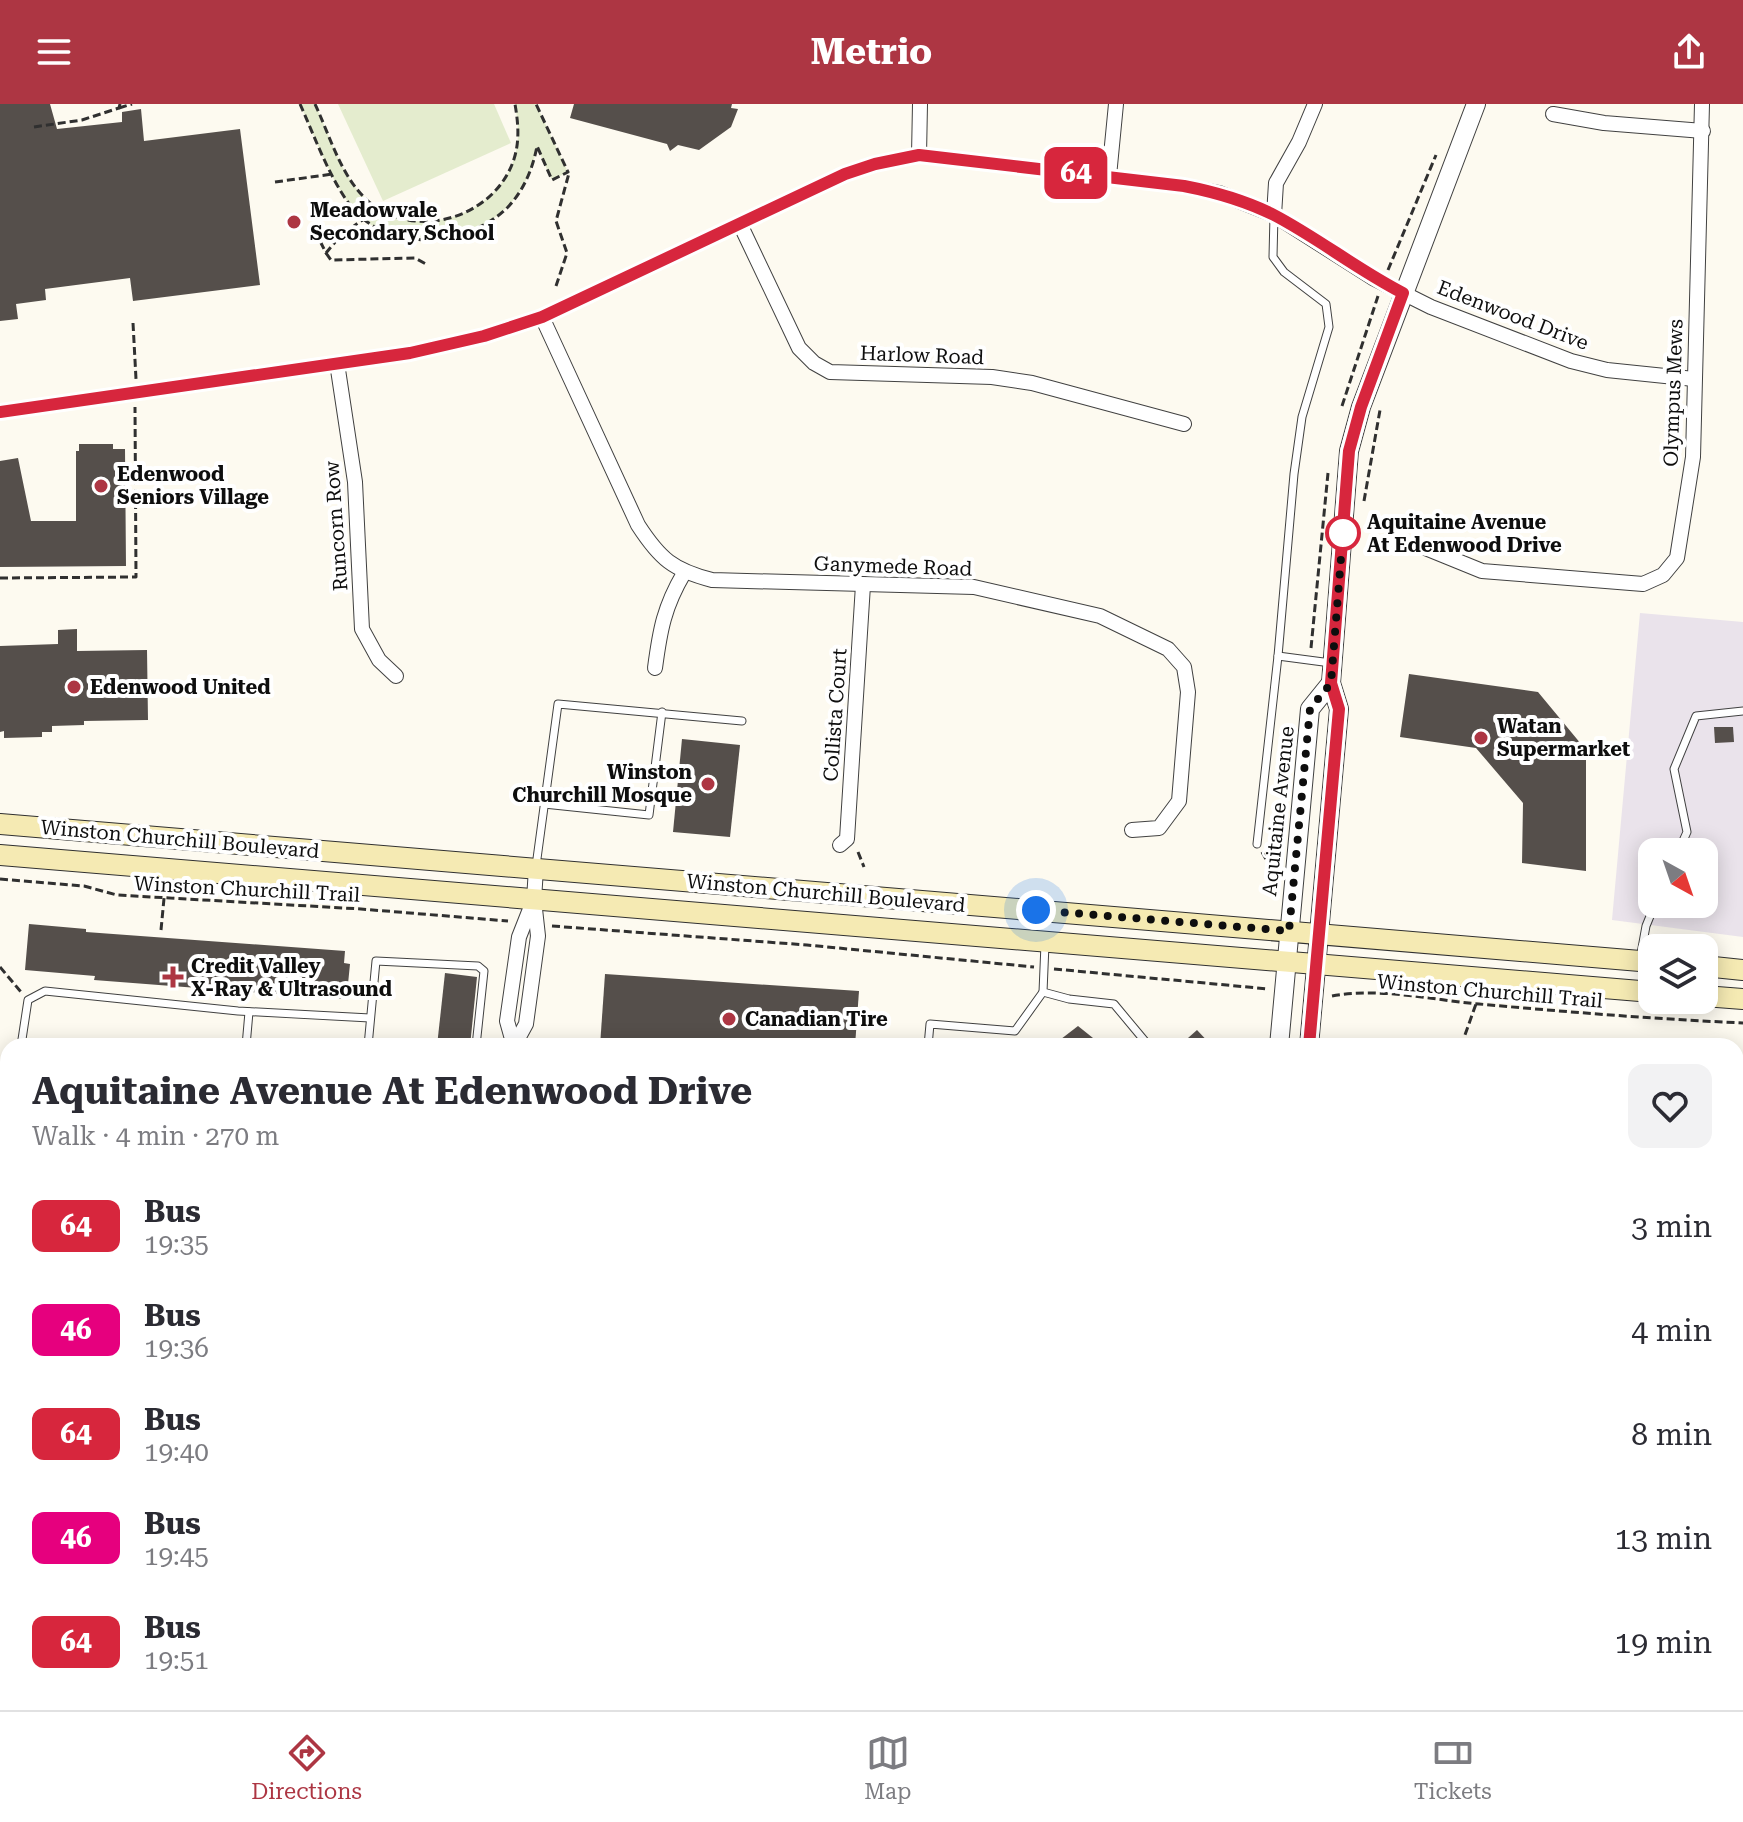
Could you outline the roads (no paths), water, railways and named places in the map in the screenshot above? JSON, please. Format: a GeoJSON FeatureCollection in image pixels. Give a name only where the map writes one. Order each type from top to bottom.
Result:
{"type":"FeatureCollection","features":[{"type":"Feature","properties":{"kind":"main road","name":"Winston Churchill Boulevard"},"geometry":{"type":"LineString","coordinates":[[0,824],[1638,961]]}},
{"type":"Feature","properties":{"kind":"main road","name":"Winston Churchill Boulevard"},"geometry":{"type":"LineString","coordinates":[[0,855],[1638,991]]}},
{"type":"Feature","properties":{"kind":"main road"},"geometry":{"type":"LineString","coordinates":[[1718,967],[1743,970]]}},
{"type":"Feature","properties":{"kind":"main road"},"geometry":{"type":"LineString","coordinates":[[1718,997],[1743,999]]}},
{"type":"Feature","properties":{"kind":"street"},"geometry":{"type":"LineString","coordinates":[[919,155],[920,104]]}},
{"type":"Feature","properties":{"kind":"street"},"geometry":{"type":"LineString","coordinates":[[1109,176],[1116,104]]}},
{"type":"Feature","properties":{"kind":"street"},"geometry":{"type":"LineString","coordinates":[[1274,215],[1276,183],[1299,142],[1315,104]]}},
{"type":"Feature","properties":{"kind":"street"},"geometry":{"type":"LineString","coordinates":[[1310,1038],[1339,709],[1331,683],[1349,451],[1361,407],[1476,104]]}},
{"type":"Feature","properties":{"kind":"street","name":"Olympus Mews"},"geometry":{"type":"LineString","coordinates":[[1423,547],[1482,571],[1643,584],[1663,575],[1677,558],[1691,471],[1702,104]]}},
{"type":"Feature","properties":{"kind":"street"},"geometry":{"type":"LineString","coordinates":[[1553,114],[1604,123],[1703,131]]}},
{"type":"Feature","properties":{"kind":"street","name":"Edenwood Drive"},"geometry":{"type":"LineString","coordinates":[[0,412],[436,348],[542,317],[845,174],[919,155],[1109,176],[1219,193],[1274,215],[1373,278],[1431,307],[1571,361],[1607,370],[1694,379]]}},
{"type":"Feature","properties":{"kind":"street","name":"Harlow Road"},"geometry":{"type":"LineString","coordinates":[[740,224],[799,348],[814,363],[830,372],[992,377],[1032,383],[1184,424]]}},
{"type":"Feature","properties":{"kind":"street","name":"Ganymede Road"},"geometry":{"type":"LineString","coordinates":[[542,317],[638,525],[650,544],[684,573],[712,580],[974,587],[1100,616],[1168,649],[1184,667],[1188,692],[1179,801],[1159,828],[1132,830]]}},
{"type":"Feature","properties":{"kind":"street","name":"Runcorn Row"},"geometry":{"type":"LineString","coordinates":[[337,363],[355,482],[362,629],[379,660],[396,676]]}},
{"type":"Feature","properties":{"kind":"street"},"geometry":{"type":"LineString","coordinates":[[655,668],[668,600],[684,573]]}},
{"type":"Feature","properties":{"kind":"street","name":"Collista Court"},"geometry":{"type":"LineString","coordinates":[[840,845],[847,839],[863,585]]}},
{"type":"Feature","properties":{"kind":"street","name":"Aquitaine Avenue"},"geometry":{"type":"LineString","coordinates":[[1280,1038],[1310,709],[1331,683]]}},
{"type":"Feature","properties":{"kind":"street"},"geometry":{"type":"LineString","coordinates":[[518,1038],[526,1024],[538,936],[534,900],[536,868]]}},
{"type":"Feature","properties":{"kind":"lane"},"geometry":{"type":"LineString","coordinates":[[1257,844],[1294,474],[1302,417],[1329,327],[1326,304],[1284,272],[1273,257],[1274,215]]}},
{"type":"Feature","properties":{"kind":"lane"},"geometry":{"type":"LineString","coordinates":[[1278,656],[1332,663]]}},
{"type":"Feature","properties":{"kind":"lane"},"geometry":{"type":"LineString","coordinates":[[536,868],[558,704],[742,721]]}},
{"type":"Feature","properties":{"kind":"lane"},"geometry":{"type":"LineString","coordinates":[[1684,838],[1687,832],[1674,769],[1696,716],[1743,711]]}},
{"type":"Feature","properties":{"kind":"lane"},"geometry":{"type":"LineString","coordinates":[[544,804],[649,815],[662,712]]}},
{"type":"Feature","properties":{"kind":"lane"},"geometry":{"type":"LineString","coordinates":[[929,1038],[930,1024],[1015,1031],[1043,992],[1045,942]]}},
{"type":"Feature","properties":{"kind":"lane"},"geometry":{"type":"LineString","coordinates":[[369,1038],[376,961],[478,966],[484,971],[477,1038]]}},
{"type":"Feature","properties":{"kind":"lane"},"geometry":{"type":"LineString","coordinates":[[22,1038],[28,1000],[45,991],[249,1012],[370,1018]]}},
{"type":"Feature","properties":{"kind":"lane"},"geometry":{"type":"LineString","coordinates":[[1043,992],[1069,999],[1114,1004],[1142,1038]]}},
{"type":"Feature","properties":{"kind":"lane"},"geometry":{"type":"LineString","coordinates":[[247,1038],[249,1012]]}},
{"type":"Feature","properties":{"kind":"place","name":"Meadowvale Secondary School"},"geometry":{"type":"Point","coordinates":[294,222]}},
{"type":"Feature","properties":{"kind":"place","name":"Edenwood Seniors Village"},"geometry":{"type":"Point","coordinates":[101,486]}},
{"type":"Feature","properties":{"kind":"place","name":"Aquitaine Avenue At Edenwood Drive"},"geometry":{"type":"Point","coordinates":[1343,533]}},
{"type":"Feature","properties":{"kind":"place","name":"Edenwood United"},"geometry":{"type":"Point","coordinates":[74,687]}},
{"type":"Feature","properties":{"kind":"place","name":"Watan Supermarket"},"geometry":{"type":"Point","coordinates":[1481,738]}},
{"type":"Feature","properties":{"kind":"place","name":"Winston Churchill Mosque"},"geometry":{"type":"Point","coordinates":[708,784]}},
{"type":"Feature","properties":{"kind":"place","name":"Credit Valley X-Ray & Ultrasound"},"geometry":{"type":"Point","coordinates":[173,977]}},
{"type":"Feature","properties":{"kind":"place","name":"Canadian Tire"},"geometry":{"type":"Point","coordinates":[729,1019]}}]}
